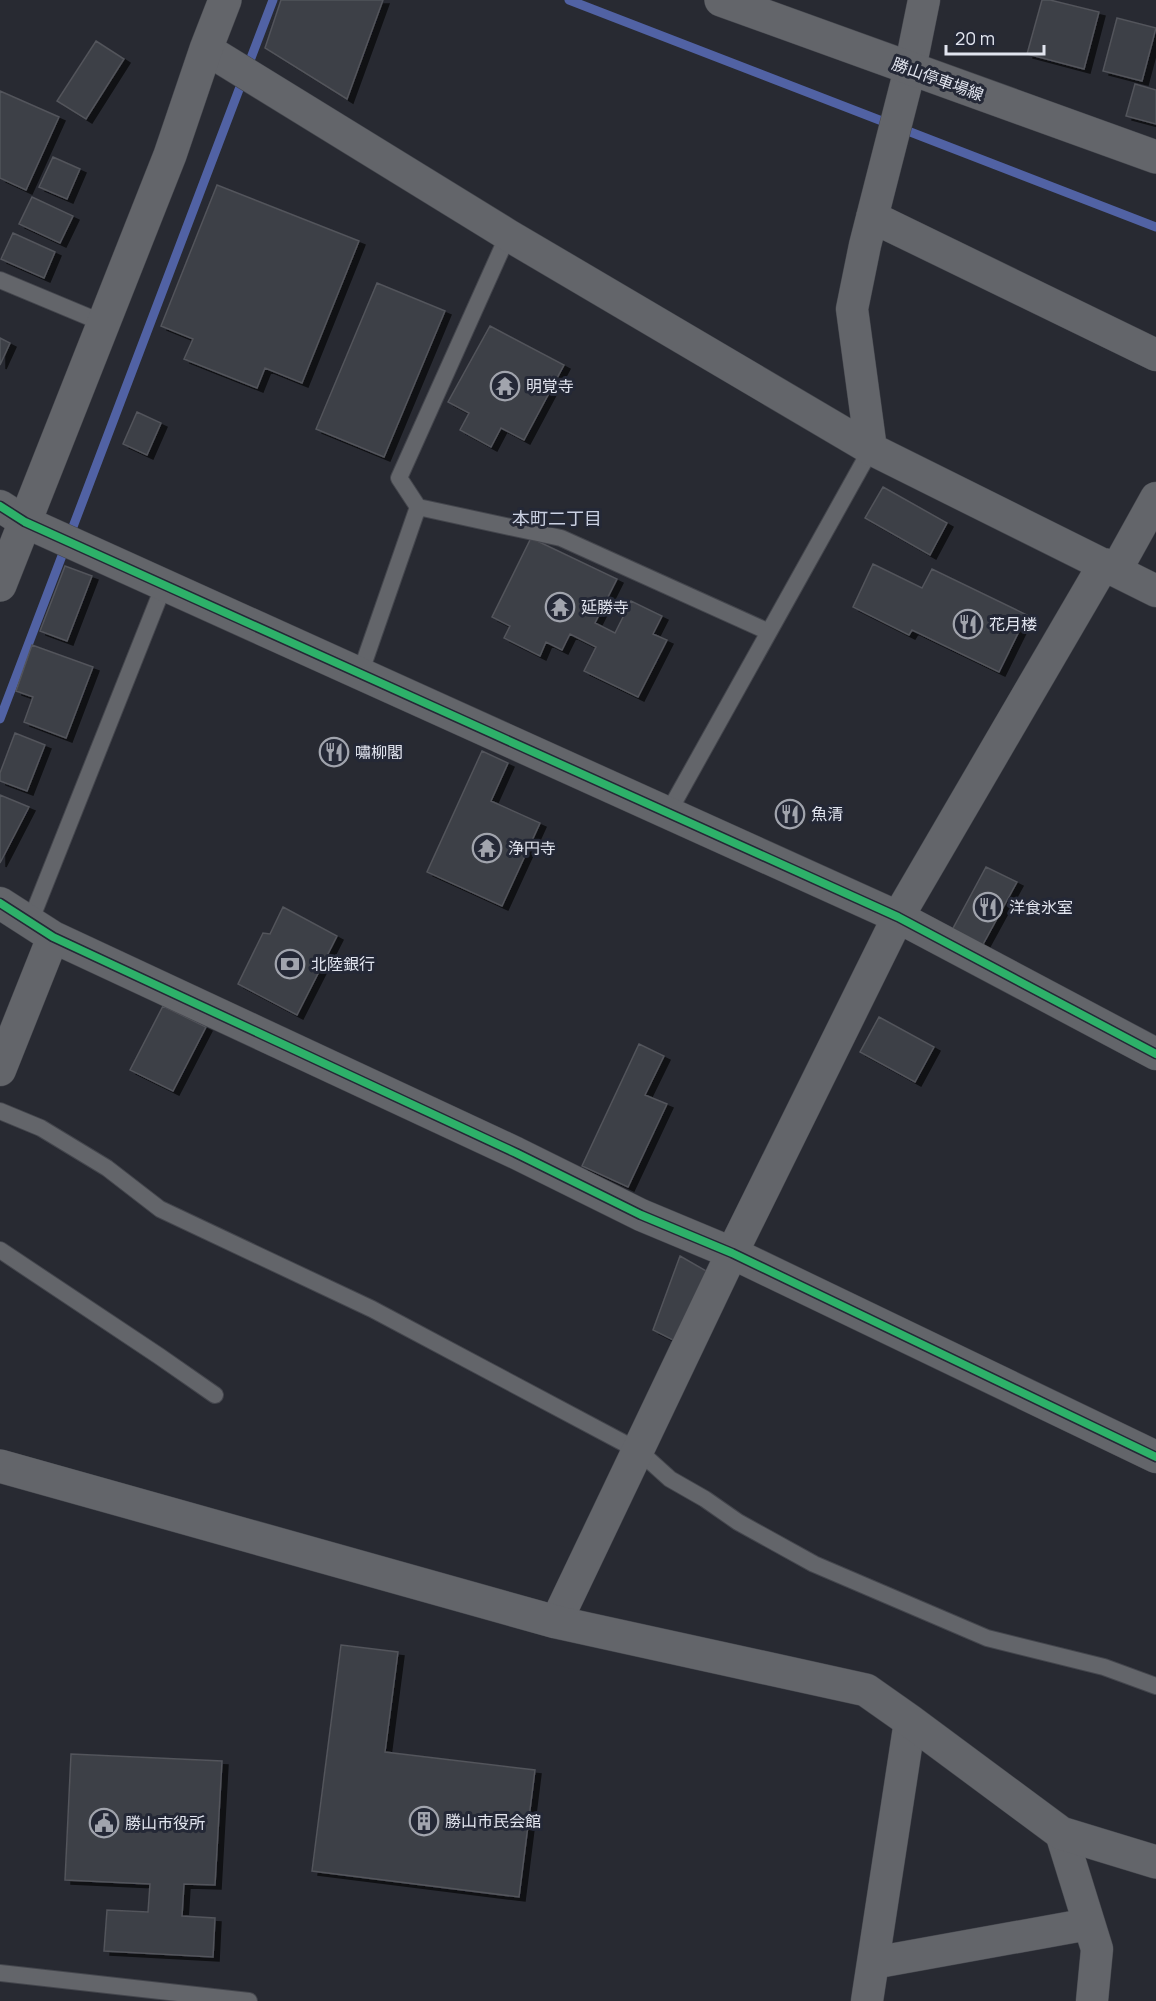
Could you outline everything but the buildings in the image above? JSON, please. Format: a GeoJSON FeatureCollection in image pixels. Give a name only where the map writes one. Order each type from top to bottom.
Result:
{"type":"FeatureCollection","features":[{"type":"Feature","properties":{"kind":"street"},"geometry":{"type":"LineString","coordinates":[[0,585],[12,514],[104,323],[170,155],[225,0]]}},
{"type":"Feature","properties":{"kind":"street","name":"勝山停車場線"},"geometry":{"type":"LineString","coordinates":[[721,0],[1156,157]]}},
{"type":"Feature","properties":{"kind":"street"},"geometry":{"type":"LineString","coordinates":[[871,449],[852,309],[872,217],[910,69],[924,0]]}},
{"type":"Feature","properties":{"kind":"street"},"geometry":{"type":"LineString","coordinates":[[206,49],[508,235],[871,449],[1156,591]]}},
{"type":"Feature","properties":{"kind":"street"},"geometry":{"type":"LineString","coordinates":[[872,217],[1156,355]]}},
{"type":"Feature","properties":{"kind":"street"},"geometry":{"type":"LineString","coordinates":[[556,1622],[732,1253],[898,917],[1110,567],[1156,498]]}},
{"type":"Feature","properties":{"kind":"street"},"geometry":{"type":"LineString","coordinates":[[12,514],[898,917],[1156,1054]]}},
{"type":"Feature","properties":{"kind":"street"},"geometry":{"type":"LineString","coordinates":[[0,903],[41,929],[516,1153],[641,1215],[732,1253],[1156,1457]]}},
{"type":"Feature","properties":{"kind":"street"},"geometry":{"type":"LineString","coordinates":[[0,1070],[41,929]]}},
{"type":"Feature","properties":{"kind":"street"},"geometry":{"type":"LineString","coordinates":[[0,1466],[556,1622],[866,1690],[1061,1833],[1156,1862]]}},
{"type":"Feature","properties":{"kind":"street"},"geometry":{"type":"LineString","coordinates":[[867,2001],[910,1721]]}},
{"type":"Feature","properties":{"kind":"street"},"geometry":{"type":"LineString","coordinates":[[1061,1833],[1096,1949],[1092,2001]]}},
{"type":"Feature","properties":{"kind":"street"},"geometry":{"type":"LineString","coordinates":[[873,1963],[1089,1924]]}},
{"type":"Feature","properties":{"kind":"lane"},"geometry":{"type":"LineString","coordinates":[[508,235],[399,478],[418,507],[561,538],[769,632]]}},
{"type":"Feature","properties":{"kind":"lane"},"geometry":{"type":"LineString","coordinates":[[0,279],[104,323]]}},
{"type":"Feature","properties":{"kind":"lane"},"geometry":{"type":"LineString","coordinates":[[668,813],[871,449]]}},
{"type":"Feature","properties":{"kind":"lane"},"geometry":{"type":"LineString","coordinates":[[360,674],[418,507]]}},
{"type":"Feature","properties":{"kind":"lane"},"geometry":{"type":"LineString","coordinates":[[41,929],[164,585]]}},
{"type":"Feature","properties":{"kind":"lane"},"geometry":{"type":"LineString","coordinates":[[0,1111],[41,1128],[107,1168],[160,1209],[372,1309],[639,1451],[670,1479],[705,1499],[738,1522],[814,1564],[987,1638],[1104,1667],[1156,1686]]}},
{"type":"Feature","properties":{"kind":"lane"},"geometry":{"type":"LineString","coordinates":[[0,1250],[215,1395]]}},
{"type":"Feature","properties":{"kind":"lane"},"geometry":{"type":"LineString","coordinates":[[0,1973],[249,2001]]}},
{"type":"Feature","properties":{"kind":"waterway"},"geometry":{"type":"LineString","coordinates":[[0,719],[273,0]]}},
{"type":"Feature","properties":{"kind":"waterway"},"geometry":{"type":"LineString","coordinates":[[569,0],[1156,227]]}},
{"type":"Feature","properties":{"kind":"cycle path"},"geometry":{"type":"LineString","coordinates":[[0,506],[25,522],[898,917],[1156,1054]]}},
{"type":"Feature","properties":{"kind":"cycle path"},"geometry":{"type":"LineString","coordinates":[[0,903],[53,937],[516,1153],[641,1215],[732,1253],[1156,1457]]}},
{"type":"Feature","properties":{"kind":"place","name":"明覚寺"},"geometry":{"type":"Point","coordinates":[505,386]}},
{"type":"Feature","properties":{"kind":"place","name":"延勝寺"},"geometry":{"type":"Point","coordinates":[560,607]}},
{"type":"Feature","properties":{"kind":"place","name":"花月楼"},"geometry":{"type":"Point","coordinates":[968,624]}},
{"type":"Feature","properties":{"kind":"place","name":"嘯柳閣"},"geometry":{"type":"Point","coordinates":[334,752]}},
{"type":"Feature","properties":{"kind":"place","name":"魚清"},"geometry":{"type":"Point","coordinates":[790,814]}},
{"type":"Feature","properties":{"kind":"place","name":"浄円寺"},"geometry":{"type":"Point","coordinates":[487,848]}},
{"type":"Feature","properties":{"kind":"place","name":"洋食氷室"},"geometry":{"type":"Point","coordinates":[988,907]}},
{"type":"Feature","properties":{"kind":"place","name":"北陸銀行"},"geometry":{"type":"Point","coordinates":[290,964]}},
{"type":"Feature","properties":{"kind":"place","name":"勝山市民会館"},"geometry":{"type":"Point","coordinates":[424,1821]}},
{"type":"Feature","properties":{"kind":"place","name":"勝山市役所"},"geometry":{"type":"Point","coordinates":[104,1823]}},
{"type":"Feature","properties":{"kind":"district","name":"本町二丁目"},"geometry":{"type":"Point","coordinates":[557,518]}}]}
